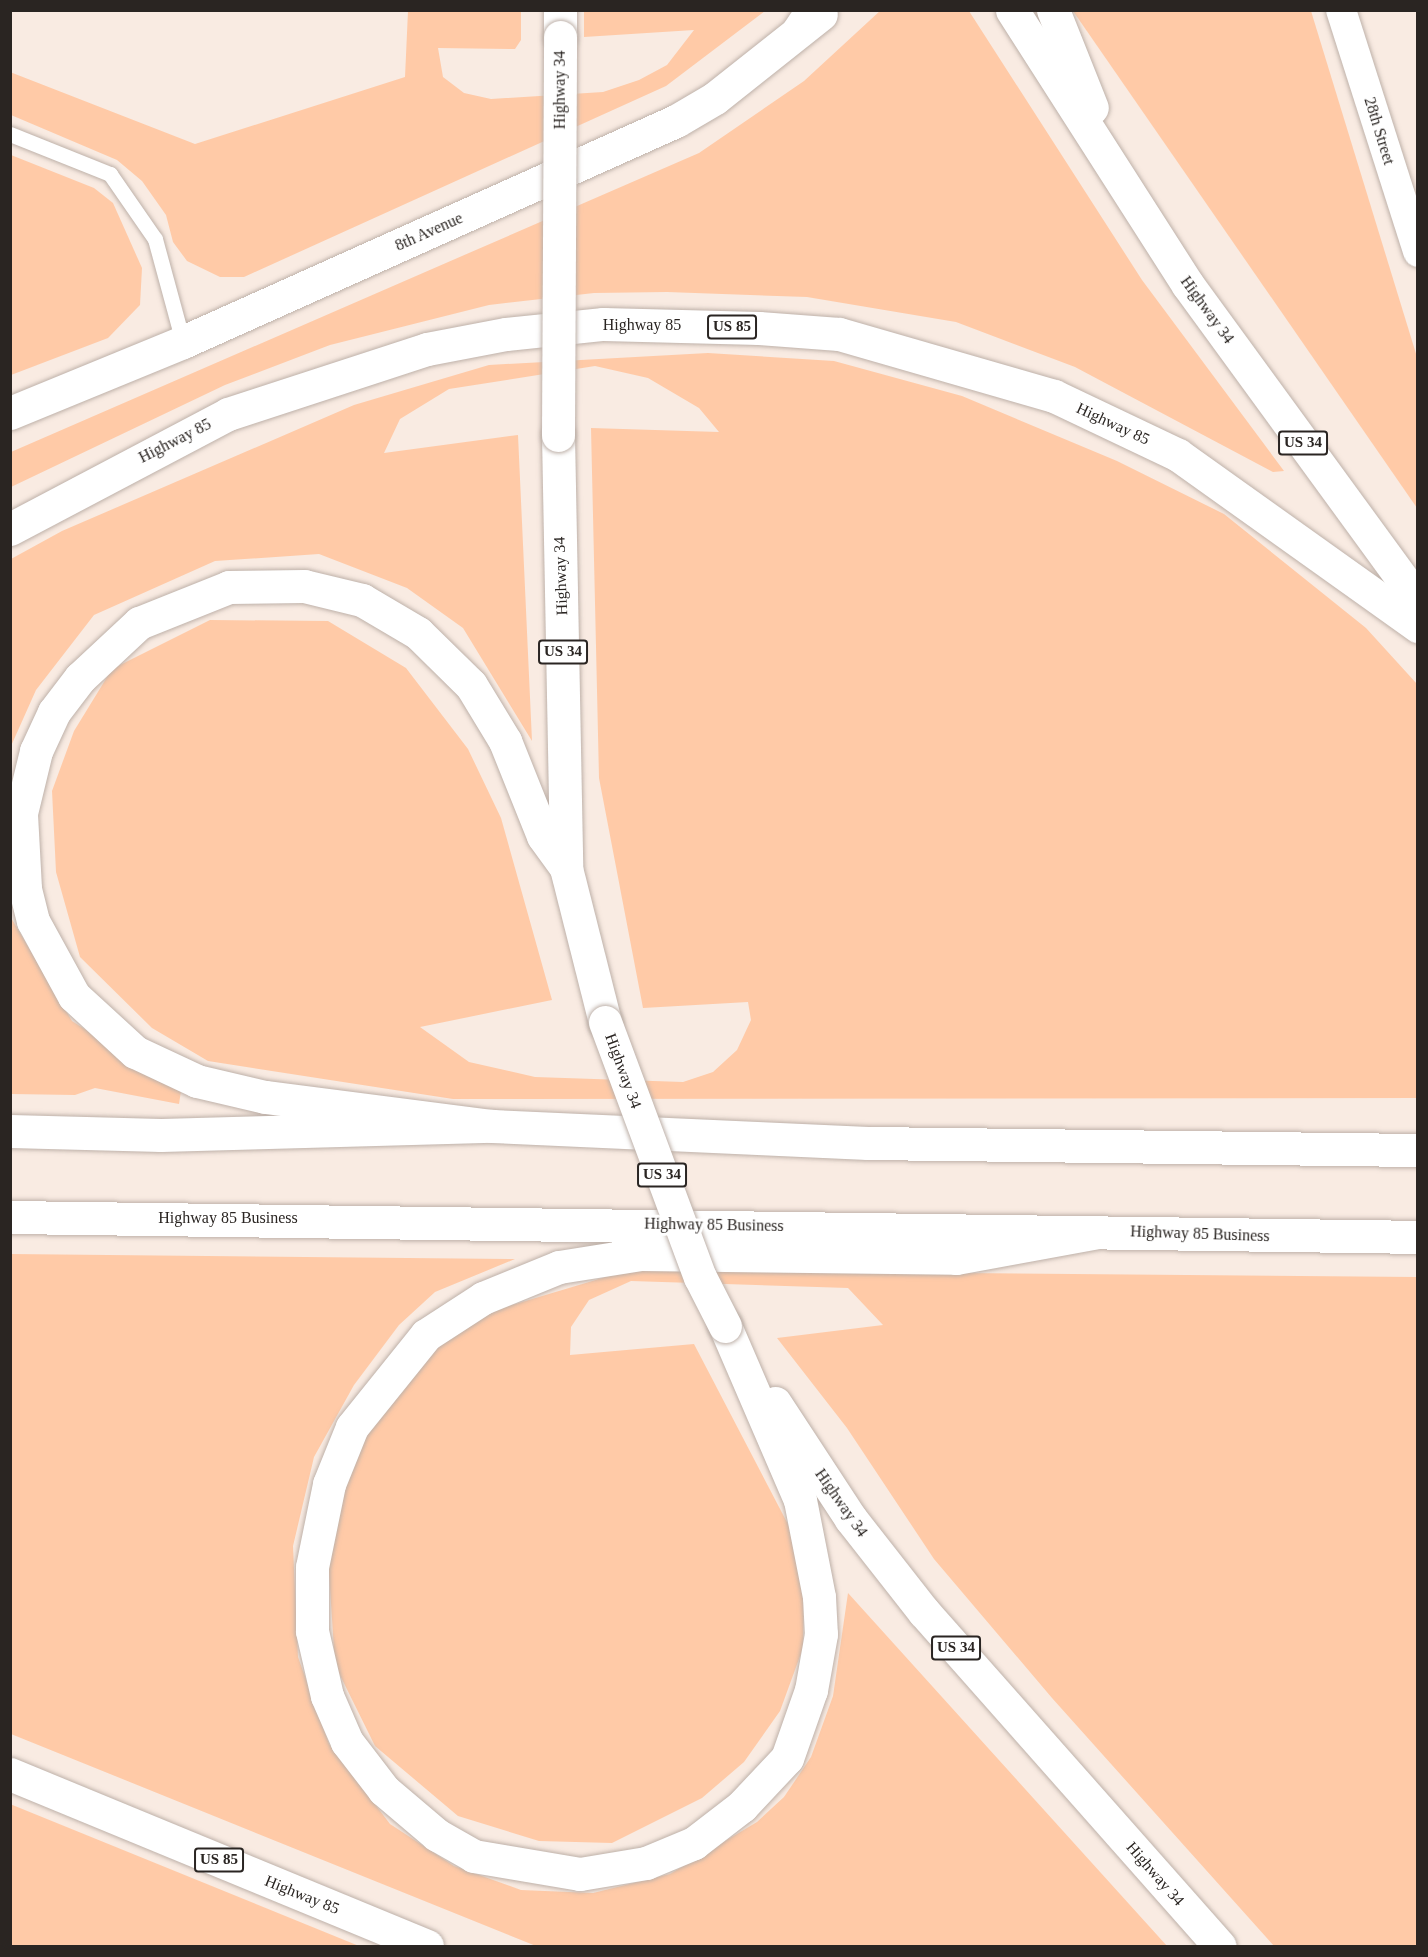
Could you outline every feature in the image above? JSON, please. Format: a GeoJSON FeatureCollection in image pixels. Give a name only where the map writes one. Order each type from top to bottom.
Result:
{"type":"FeatureCollection","features":[{"type":"Feature","properties":{"kind":"main road","name":"8th Avenue"},"geometry":{"type":"LineString","coordinates":[[10,413],[183,342],[676,121],[715,98],[805,21],[825,10]]}},
{"type":"Feature","properties":{"kind":"main road","name":"Highway 34"},"geometry":{"type":"LineString","coordinates":[[1012,10],[1188,285],[1418,600]]}},
{"type":"Feature","properties":{"kind":"main road"},"geometry":{"type":"LineString","coordinates":[[1053,10],[1121,182]]}},
{"type":"Feature","properties":{"kind":"main road","name":"Highway 34"},"geometry":{"type":"LineString","coordinates":[[560,24],[558,435],[566,868],[605,1022],[700,1277],[725,1326],[851,1520],[887,1566],[1219,1947]]}},
{"type":"Feature","properties":{"kind":"main road","name":"Highway 85"},"geometry":{"type":"LineString","coordinates":[[10,529],[228,414],[427,349],[506,334],[603,324],[759,327],[839,334],[1072,404],[1178,455],[1418,626]]}},
{"type":"Feature","properties":{"kind":"main road"},"geometry":{"type":"LineString","coordinates":[[492,1126],[265,1097],[197,1081],[135,1052],[74,996],[33,921],[25,888],[21,813],[36,752],[54,712],[80,678],[139,623],[229,587],[304,586],[362,600],[399,622],[471,685],[505,741],[543,836],[566,868]]}},
{"type":"Feature","properties":{"kind":"main road"},"geometry":{"type":"LineString","coordinates":[[10,1131],[161,1135],[492,1126],[868,1143],[1418,1150]]}},
{"type":"Feature","properties":{"kind":"main road","name":"Highway 85 Business"},"geometry":{"type":"LineString","coordinates":[[10,1217],[1418,1236]]}},
{"type":"Feature","properties":{"kind":"main road"},"geometry":{"type":"LineString","coordinates":[[725,1326],[800,1500],[819,1597],[821,1634],[811,1690],[787,1758],[742,1806],[694,1843],[646,1863],[580,1874],[474,1856],[437,1835],[384,1790],[347,1742],[327,1696],[312,1631],[312,1568],[329,1484],[352,1427],[426,1335],[483,1299],[559,1267],[641,1254],[956,1258],[1097,1232]]}},
{"type":"Feature","properties":{"kind":"main road","name":"Highway 85"},"geometry":{"type":"LineString","coordinates":[[10,1774],[428,1947]]}},
{"type":"Feature","properties":{"kind":"street","name":"28th Street"},"geometry":{"type":"LineString","coordinates":[[1341,10],[1418,252]]}},
{"type":"Feature","properties":{"kind":"lane"},"geometry":{"type":"LineString","coordinates":[[10,134],[110,174],[155,239],[183,342]]}},
{"type":"Feature","properties":{"kind":"shaded area"},"geometry":{"type":"Polygon","coordinates":[[[881,10],[969,11],[1142,280],[1284,471],[1273,472],[1075,367],[956,322],[807,297],[667,292],[594,293],[489,305],[330,345],[225,385],[11,487],[11,452],[699,153],[804,81],[881,10]]]}},
{"type":"Feature","properties":{"kind":"shaded area"},"geometry":{"type":"Polygon","coordinates":[[[408,11],[521,11],[521,40],[515,49],[438,48],[443,77],[464,93],[491,99],[603,92],[639,80],[667,65],[694,30],[584,37],[584,11],[765,11],[666,86],[244,277],[220,277],[187,261],[173,242],[166,215],[142,181],[117,160],[11,115],[10,72],[195,144],[405,77],[408,11]]]}},
{"type":"Feature","properties":{"kind":"shaded area"},"geometry":{"type":"Polygon","coordinates":[[[1073,11],[1311,11],[1417,357],[1417,508],[1073,11]]]}},
{"type":"Feature","properties":{"kind":"shaded area"},"geometry":{"type":"Polygon","coordinates":[[[11,155],[94,188],[113,203],[142,268],[140,305],[108,338],[11,375],[11,155]]]}},
{"type":"Feature","properties":{"kind":"shaded area"},"geometry":{"type":"Polygon","coordinates":[[[708,353],[834,361],[962,396],[1117,461],[1224,514],[1366,628],[1417,684],[1417,1098],[453,1099],[208,1061],[152,1028],[80,957],[56,872],[52,791],[74,731],[112,669],[210,620],[328,621],[406,668],[468,749],[501,818],[552,1000],[420,1027],[469,1062],[535,1077],[683,1082],[713,1072],[737,1050],[751,1020],[748,1002],[643,1008],[599,778],[591,428],[719,432],[699,408],[648,378],[595,366],[449,389],[400,419],[384,453],[518,435],[532,741],[463,628],[407,588],[319,554],[215,561],[94,615],[36,690],[11,746],[11,559],[62,531],[354,405],[489,365],[708,353]]]}},
{"type":"Feature","properties":{"kind":"shaded area"},"geometry":{"type":"Polygon","coordinates":[[[10,916],[72,1021],[181,1091],[179,1104],[95,1088],[75,1095],[11,1094],[10,916]]]}},
{"type":"Feature","properties":{"kind":"shaded area"},"geometry":{"type":"Polygon","coordinates":[[[10,1254],[515,1259],[435,1292],[399,1325],[354,1385],[314,1457],[293,1546],[298,1657],[329,1744],[390,1824],[454,1866],[521,1890],[593,1893],[670,1874],[757,1822],[784,1797],[811,1757],[833,1696],[848,1593],[1167,1946],[536,1946],[11,1734],[10,1254]]]}},
{"type":"Feature","properties":{"kind":"shaded area"},"geometry":{"type":"Polygon","coordinates":[[[629,1270],[1417,1277],[1417,1946],[1274,1946],[1052,1698],[934,1559],[847,1428],[777,1338],[883,1325],[848,1288],[631,1281],[589,1300],[571,1327],[570,1355],[694,1344],[791,1530],[804,1588],[803,1648],[780,1711],[744,1762],[702,1798],[612,1843],[539,1841],[458,1816],[375,1746],[335,1665],[328,1557],[350,1460],[381,1406],[425,1355],[479,1315],[629,1270]]]}},
{"type":"Feature","properties":{"kind":"shaded area"},"geometry":{"type":"Polygon","coordinates":[[[10,1804],[42,1817],[359,1946],[11,1946],[10,1804]]]}}]}
